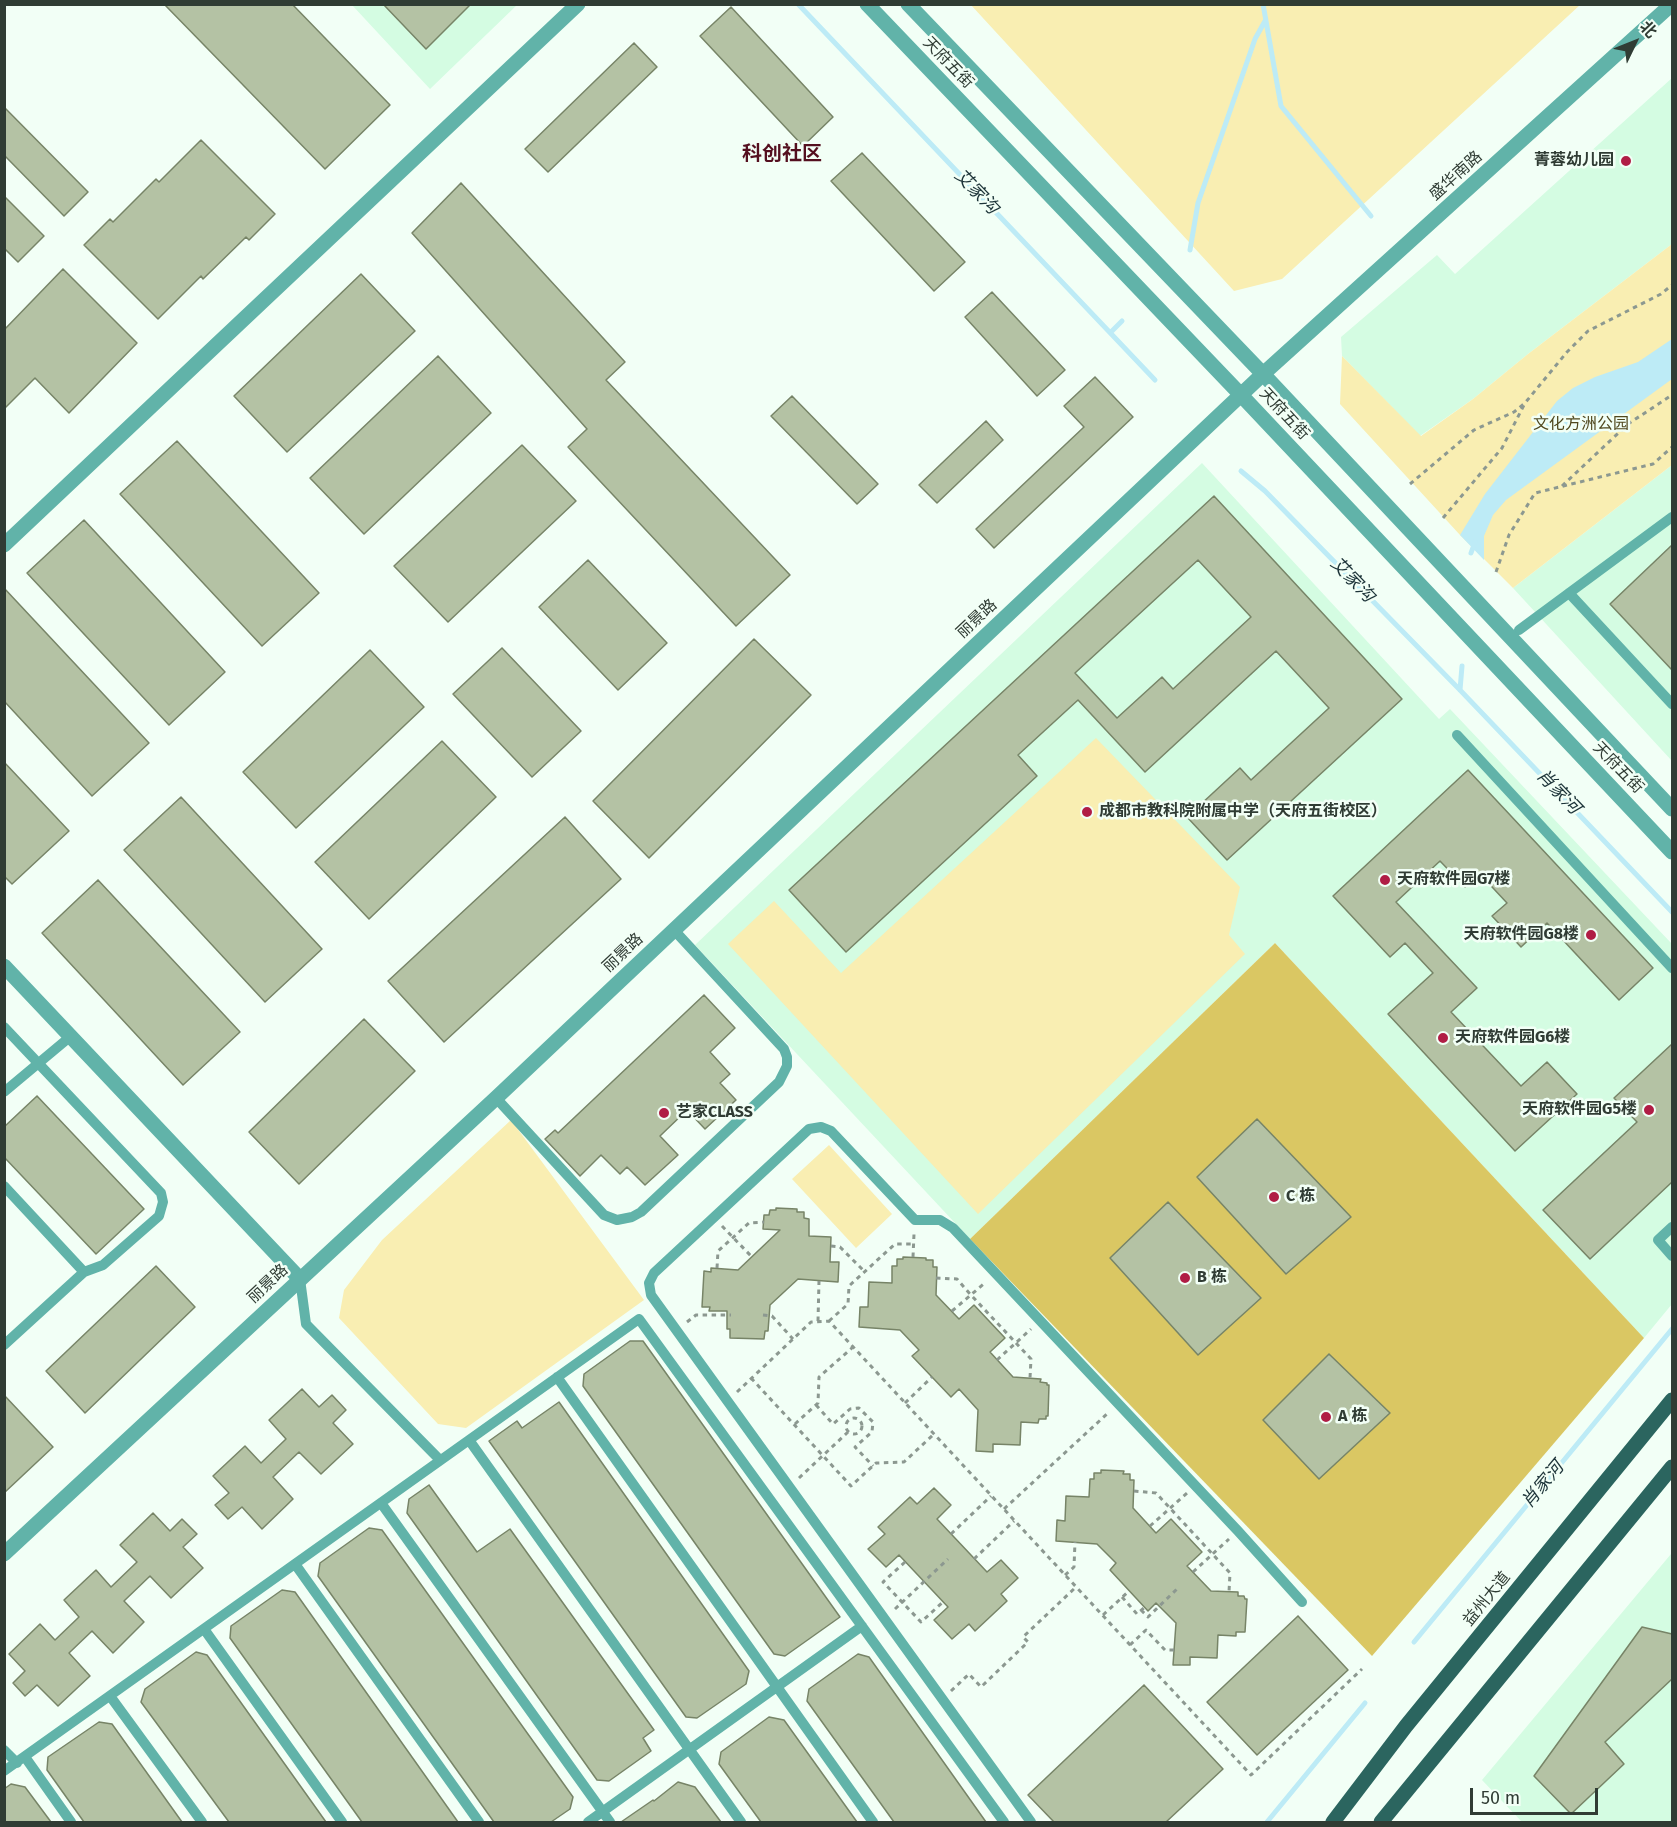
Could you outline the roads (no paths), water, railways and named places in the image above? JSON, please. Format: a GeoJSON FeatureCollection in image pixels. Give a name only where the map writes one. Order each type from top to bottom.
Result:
{"type":"FeatureCollection","features":[{"type":"Feature","properties":{"kind":"main road","name":"益州大道"},"geometry":{"type":"LineString","coordinates":[[1333,1822],[1406,1726],[1672,1400]]}},
{"type":"Feature","properties":{"kind":"main road"},"geometry":{"type":"LineString","coordinates":[[1381,1822],[1672,1467]]}},
{"type":"Feature","properties":{"kind":"street"},"geometry":{"type":"LineString","coordinates":[[4,545],[578,4]]}},
{"type":"Feature","properties":{"kind":"street","name":"天府五街"},"geometry":{"type":"LineString","coordinates":[[867,4],[1241,395],[1672,852]]}},
{"type":"Feature","properties":{"kind":"street","name":"天府五街"},"geometry":{"type":"LineString","coordinates":[[908,4],[1263,374],[1672,809]]}},
{"type":"Feature","properties":{"kind":"street","name":"盛华南路"},"geometry":{"type":"LineString","coordinates":[[1263,374],[1672,4]]}},
{"type":"Feature","properties":{"kind":"street","name":"丽景路"},"geometry":{"type":"LineString","coordinates":[[4,1554],[496,1098],[1263,374]]}},
{"type":"Feature","properties":{"kind":"street"},"geometry":{"type":"LineString","coordinates":[[4,966],[300,1279]]}},
{"type":"Feature","properties":{"kind":"lane"},"geometry":{"type":"LineString","coordinates":[[1519,630],[1672,517]]}},
{"type":"Feature","properties":{"kind":"lane"},"geometry":{"type":"LineString","coordinates":[[1569,593],[1672,704]]}},
{"type":"Feature","properties":{"kind":"lane"},"geometry":{"type":"LineString","coordinates":[[1457,735],[1672,968]]}},
{"type":"Feature","properties":{"kind":"lane"},"geometry":{"type":"LineString","coordinates":[[496,1098],[604,1215],[617,1220],[632,1217],[641,1212],[762,1098],[784,1075],[787,1057],[784,1049],[674,930]]}},
{"type":"Feature","properties":{"kind":"lane"},"geometry":{"type":"LineString","coordinates":[[4,1027],[161,1193],[163,1202],[159,1216],[103,1265],[84,1272],[4,1344]]}},
{"type":"Feature","properties":{"kind":"lane"},"geometry":{"type":"LineString","coordinates":[[4,1092],[71,1036]]}},
{"type":"Feature","properties":{"kind":"lane"},"geometry":{"type":"LineString","coordinates":[[1031,1822],[651,1295],[649,1283],[654,1273],[809,1129],[821,1127],[831,1131],[915,1220],[940,1220],[953,1228],[1302,1602]]}},
{"type":"Feature","properties":{"kind":"lane"},"geometry":{"type":"LineString","coordinates":[[4,1186],[84,1272]]}},
{"type":"Feature","properties":{"kind":"lane"},"geometry":{"type":"LineString","coordinates":[[1672,1227],[1659,1240],[1672,1256]]}},
{"type":"Feature","properties":{"kind":"lane"},"geometry":{"type":"LineString","coordinates":[[300,1279],[306,1324],[440,1461]]}},
{"type":"Feature","properties":{"kind":"lane"},"geometry":{"type":"LineString","coordinates":[[4,1772],[639,1319],[1004,1822]]}},
{"type":"Feature","properties":{"kind":"lane"},"geometry":{"type":"LineString","coordinates":[[557,1377],[873,1822]]}},
{"type":"Feature","properties":{"kind":"lane"},"geometry":{"type":"LineString","coordinates":[[469,1440],[741,1822]]}},
{"type":"Feature","properties":{"kind":"lane"},"geometry":{"type":"LineString","coordinates":[[381,1503],[610,1822]]}},
{"type":"Feature","properties":{"kind":"lane"},"geometry":{"type":"LineString","coordinates":[[295,1564],[479,1822]]}},
{"type":"Feature","properties":{"kind":"lane"},"geometry":{"type":"LineString","coordinates":[[588,1822],[862,1626]]}},
{"type":"Feature","properties":{"kind":"lane"},"geometry":{"type":"LineString","coordinates":[[204,1629],[342,1822]]}},
{"type":"Feature","properties":{"kind":"lane"},"geometry":{"type":"LineString","coordinates":[[110,1696],[202,1822]]}},
{"type":"Feature","properties":{"kind":"lane"},"geometry":{"type":"LineString","coordinates":[[4,1749],[21,1760],[71,1822]]}},
{"type":"Feature","properties":{"kind":"water"},"geometry":{"type":"Polygon","coordinates":[[[1672,339],[1672,379],[1506,500],[1493,515],[1484,536],[1484,560],[1460,535],[1485,494],[1557,401],[1573,388],[1595,377],[1638,362],[1672,339]]]}},
{"type":"Feature","properties":{"kind":"waterway","name":"艾家沟"},"geometry":{"type":"LineString","coordinates":[[798,4],[1155,380]]}},
{"type":"Feature","properties":{"kind":"waterway"},"geometry":{"type":"LineString","coordinates":[[1263,4],[1281,106],[1371,216]]}},
{"type":"Feature","properties":{"kind":"waterway"},"geometry":{"type":"LineString","coordinates":[[1190,250],[1198,203],[1255,39],[1265,21]]}},
{"type":"Feature","properties":{"kind":"waterway"},"geometry":{"type":"LineString","coordinates":[[1111,332],[1122,321]]}},
{"type":"Feature","properties":{"kind":"waterway","name":"肖家河"},"geometry":{"type":"LineString","coordinates":[[1241,471],[1265,491],[1460,690],[1672,912]]}},
{"type":"Feature","properties":{"kind":"waterway","name":"肖家河"},"geometry":{"type":"LineString","coordinates":[[1471,553],[1475,542]]}},
{"type":"Feature","properties":{"kind":"waterway","name":"肖家河"},"geometry":{"type":"LineString","coordinates":[[1460,690],[1462,666]]}},
{"type":"Feature","properties":{"kind":"waterway","name":"肖家河"},"geometry":{"type":"LineString","coordinates":[[1414,1642],[1672,1329]]}},
{"type":"Feature","properties":{"kind":"waterway","name":"肖家河"},"geometry":{"type":"LineString","coordinates":[[1267,1822],[1365,1703]]}},
{"type":"Feature","properties":{"kind":"place","name":"菁蓉幼儿园"},"geometry":{"type":"Point","coordinates":[1626,161]}},
{"type":"Feature","properties":{"kind":"place","name":"成都市教科院附属中学（天府五街校区）"},"geometry":{"type":"Point","coordinates":[1087,812]}},
{"type":"Feature","properties":{"kind":"place","name":"天府软件园G7楼"},"geometry":{"type":"Point","coordinates":[1385,880]}},
{"type":"Feature","properties":{"kind":"place","name":"天府软件园G8楼"},"geometry":{"type":"Point","coordinates":[1591,935]}},
{"type":"Feature","properties":{"kind":"place","name":"天府软件园G6楼"},"geometry":{"type":"Point","coordinates":[1443,1038]}},
{"type":"Feature","properties":{"kind":"place","name":"天府软件园G5楼"},"geometry":{"type":"Point","coordinates":[1649,1110]}},
{"type":"Feature","properties":{"kind":"place","name":"艺家CLASS"},"geometry":{"type":"Point","coordinates":[664,1113]}},
{"type":"Feature","properties":{"kind":"place","name":"C 栋"},"geometry":{"type":"Point","coordinates":[1274,1197]}},
{"type":"Feature","properties":{"kind":"place","name":"B 栋"},"geometry":{"type":"Point","coordinates":[1185,1278]}},
{"type":"Feature","properties":{"kind":"place","name":"A 栋"},"geometry":{"type":"Point","coordinates":[1326,1417]}},
{"type":"Feature","properties":{"kind":"district","name":"科创社区"},"geometry":{"type":"Point","coordinates":[782,154]}},
{"type":"Feature","properties":{"kind":"park label","name":"文化方洲公园"},"geometry":{"type":"Point","coordinates":[1581,425]}}]}
